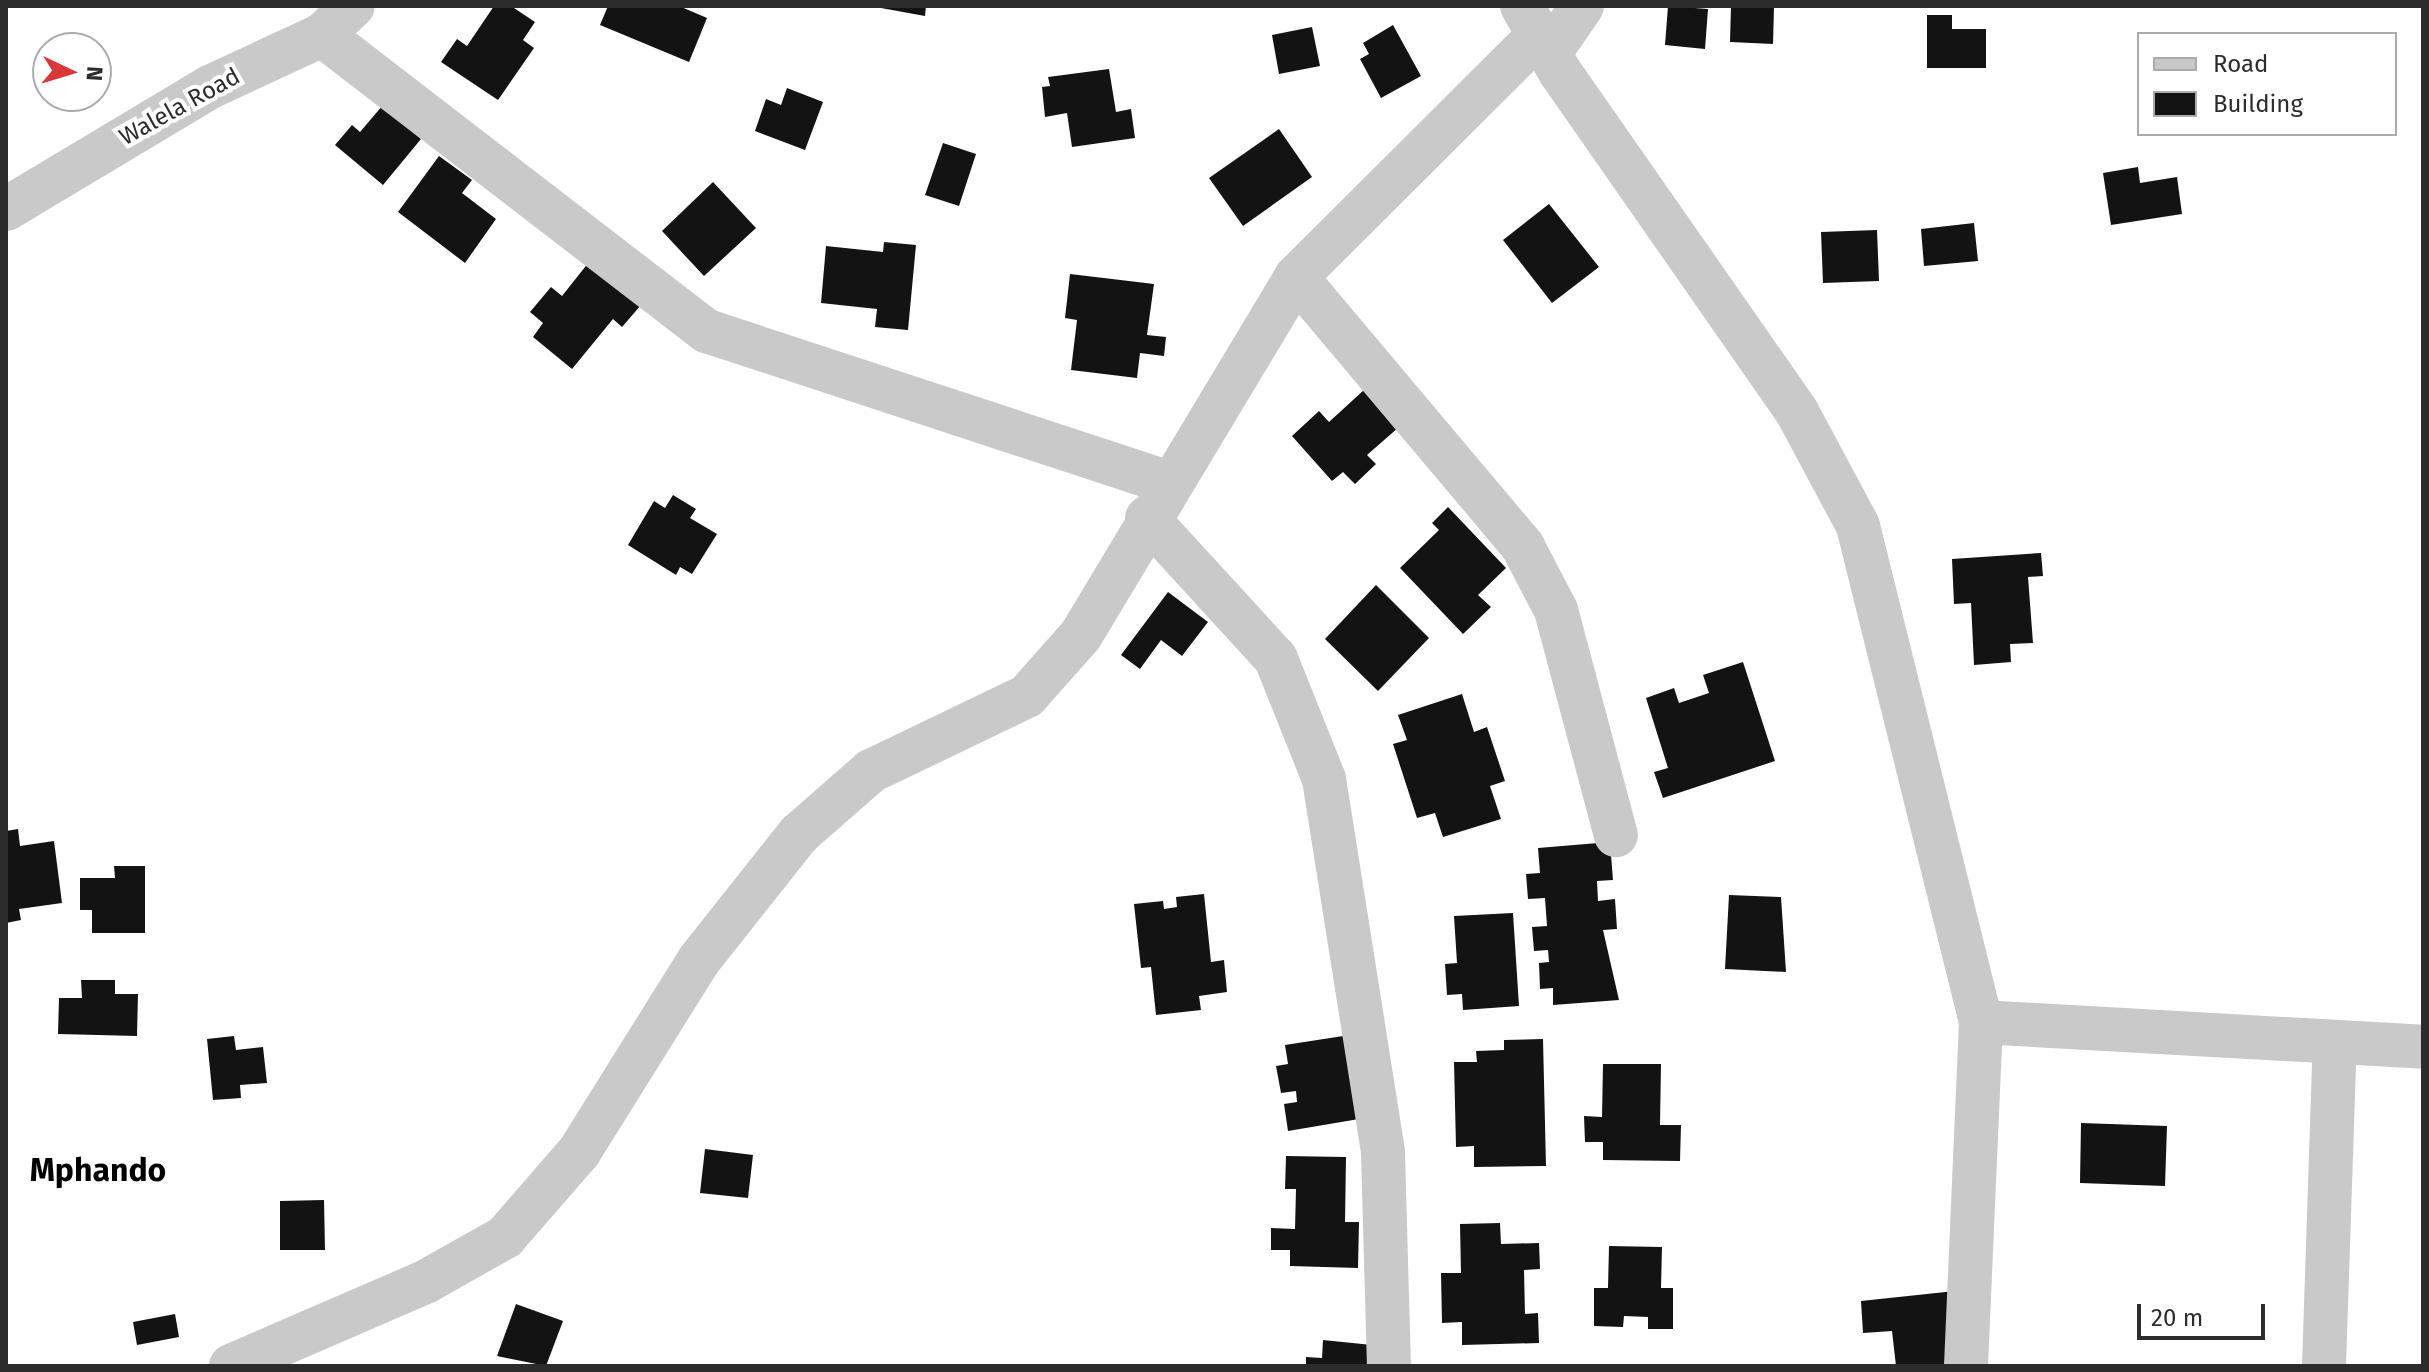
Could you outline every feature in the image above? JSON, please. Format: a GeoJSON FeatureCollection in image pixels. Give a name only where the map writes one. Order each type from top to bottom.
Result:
{"type":"FeatureCollection","features":[{"type":"Feature","properties":{"kind":"street","name":"Walela Road"},"geometry":{"type":"LineString","coordinates":[[6,209],[210,87],[322,35],[353,6]]}},
{"type":"Feature","properties":{"kind":"street"},"geometry":{"type":"LineString","coordinates":[[231,1366],[427,1281],[505,1237],[579,1152],[699,960],[799,834],[871,771],[1027,696],[1081,635],[1157,500],[1296,277],[1537,32],[1582,6]]}},
{"type":"Feature","properties":{"kind":"street"},"geometry":{"type":"LineString","coordinates":[[1537,32],[1797,412],[1858,526],[1981,1022],[1966,1366]]}},
{"type":"Feature","properties":{"kind":"street"},"geometry":{"type":"LineString","coordinates":[[322,35],[707,331],[1157,500],[1276,659],[1324,779],[1383,1153],[1389,1366]]}},
{"type":"Feature","properties":{"kind":"street"},"geometry":{"type":"LineString","coordinates":[[1296,277],[1523,547],[1556,610],[1616,835]]}},
{"type":"Feature","properties":{"kind":"street"},"geometry":{"type":"LineString","coordinates":[[1981,1022],[2423,1047]]}},
{"type":"Feature","properties":{"kind":"street"},"geometry":{"type":"LineString","coordinates":[[2324,1366],[2335,1042]]}},
{"type":"Feature","properties":{"kind":"building"},"geometry":{"type":"Polygon","coordinates":[[[494,6],[511,6],[535,22],[523,40],[534,48],[498,100],[441,62],[457,39],[467,46],[494,6]]]}},
{"type":"Feature","properties":{"kind":"building"},"geometry":{"type":"Polygon","coordinates":[[[608,6],[679,6],[707,18],[689,62],[600,25],[608,6]]]}},
{"type":"Feature","properties":{"kind":"building"},"geometry":{"type":"Polygon","coordinates":[[[870,6],[926,6],[925,16],[870,6]]]}},
{"type":"Feature","properties":{"kind":"building"},"geometry":{"type":"Polygon","coordinates":[[[1668,6],[1708,9],[1705,49],[1665,45],[1668,6]]]}},
{"type":"Feature","properties":{"kind":"building"},"geometry":{"type":"Polygon","coordinates":[[[1731,6],[1774,7],[1773,44],[1730,42],[1731,6]]]}},
{"type":"Feature","properties":{"kind":"building"},"geometry":{"type":"Polygon","coordinates":[[[1927,15],[1952,15],[1952,29],[1986,29],[1986,68],[1927,68],[1927,15]]]}},
{"type":"Feature","properties":{"kind":"building"},"geometry":{"type":"Polygon","coordinates":[[[1393,25],[1421,76],[1381,98],[1360,59],[1369,54],[1363,43],[1393,25]]]}},
{"type":"Feature","properties":{"kind":"building"},"geometry":{"type":"Polygon","coordinates":[[[1312,27],[1320,66],[1279,74],[1272,35],[1312,27]]]}},
{"type":"Feature","properties":{"kind":"building"},"geometry":{"type":"Polygon","coordinates":[[[1109,69],[1116,112],[1131,109],[1135,138],[1072,147],[1067,113],[1045,117],[1042,87],[1050,86],[1048,77],[1109,69]]]}},
{"type":"Feature","properties":{"kind":"building"},"geometry":{"type":"Polygon","coordinates":[[[787,88],[823,102],[805,150],[755,131],[766,99],[781,105],[787,88]]]}},
{"type":"Feature","properties":{"kind":"building"},"geometry":{"type":"Polygon","coordinates":[[[383,105],[421,139],[383,185],[335,145],[352,125],[360,132],[383,105]]]}},
{"type":"Feature","properties":{"kind":"building"},"geometry":{"type":"Polygon","coordinates":[[[1279,129],[1312,177],[1243,226],[1209,178],[1279,129]]]}},
{"type":"Feature","properties":{"kind":"building"},"geometry":{"type":"Polygon","coordinates":[[[943,143],[976,154],[959,206],[925,195],[943,143]]]}},
{"type":"Feature","properties":{"kind":"building"},"geometry":{"type":"Polygon","coordinates":[[[439,156],[472,180],[462,193],[496,219],[465,263],[398,212],[439,156]]]}},
{"type":"Feature","properties":{"kind":"building"},"geometry":{"type":"Polygon","coordinates":[[[2138,167],[2140,183],[2177,177],[2182,214],[2111,225],[2103,173],[2138,167]]]}},
{"type":"Feature","properties":{"kind":"building"},"geometry":{"type":"Polygon","coordinates":[[[713,182],[756,228],[704,276],[662,231],[713,182]]]}},
{"type":"Feature","properties":{"kind":"building"},"geometry":{"type":"Polygon","coordinates":[[[1549,204],[1599,267],[1552,303],[1503,240],[1549,204]]]}},
{"type":"Feature","properties":{"kind":"building"},"geometry":{"type":"Polygon","coordinates":[[[1974,223],[1978,261],[1924,266],[1921,229],[1974,223]]]}},
{"type":"Feature","properties":{"kind":"building"},"geometry":{"type":"Polygon","coordinates":[[[1877,230],[1879,281],[1823,283],[1821,232],[1877,230]]]}},
{"type":"Feature","properties":{"kind":"building"},"geometry":{"type":"Polygon","coordinates":[[[884,242],[916,245],[908,330],[875,327],[877,309],[821,303],[826,246],[883,252],[884,242]]]}},
{"type":"Feature","properties":{"kind":"building"},"geometry":{"type":"Polygon","coordinates":[[[589,262],[641,305],[622,327],[613,319],[572,369],[533,337],[543,323],[530,312],[551,287],[562,296],[589,262]]]}},
{"type":"Feature","properties":{"kind":"building"},"geometry":{"type":"Polygon","coordinates":[[[1070,274],[1154,284],[1147,335],[1166,337],[1164,356],[1140,353],[1137,378],[1071,370],[1077,320],[1065,318],[1070,274]]]}},
{"type":"Feature","properties":{"kind":"building"},"geometry":{"type":"Polygon","coordinates":[[[1365,389],[1399,427],[1367,455],[1376,464],[1355,484],[1343,472],[1332,481],[1292,436],[1319,411],[1329,422],[1365,389]]]}},
{"type":"Feature","properties":{"kind":"building"},"geometry":{"type":"Polygon","coordinates":[[[673,495],[696,509],[690,518],[717,534],[692,574],[680,567],[676,575],[628,545],[654,501],[665,508],[673,495]]]}},
{"type":"Feature","properties":{"kind":"building"},"geometry":{"type":"Polygon","coordinates":[[[1448,507],[1506,568],[1478,595],[1491,607],[1463,634],[1400,568],[1439,530],[1432,523],[1448,507]]]}},
{"type":"Feature","properties":{"kind":"building"},"geometry":{"type":"Polygon","coordinates":[[[2041,553],[2043,576],[2028,577],[2033,643],[2010,644],[2011,662],[1974,665],[1971,603],[1954,604],[1952,559],[2041,553]]]}},
{"type":"Feature","properties":{"kind":"building"},"geometry":{"type":"Polygon","coordinates":[[[1376,585],[1429,638],[1378,691],[1325,639],[1376,585]]]}},
{"type":"Feature","properties":{"kind":"building"},"geometry":{"type":"Polygon","coordinates":[[[1168,592],[1208,622],[1182,656],[1161,640],[1140,669],[1121,655],[1168,592]]]}},
{"type":"Feature","properties":{"kind":"building"},"geometry":{"type":"Polygon","coordinates":[[[1743,662],[1775,761],[1663,798],[1654,772],[1668,768],[1646,698],[1674,688],[1679,703],[1709,693],[1703,675],[1743,662]]]}},
{"type":"Feature","properties":{"kind":"building"},"geometry":{"type":"Polygon","coordinates":[[[1462,694],[1474,732],[1487,727],[1505,781],[1490,786],[1501,819],[1443,837],[1435,813],[1417,818],[1393,744],[1407,740],[1398,715],[1462,694]]]}},
{"type":"Feature","properties":{"kind":"building"},"geometry":{"type":"Polygon","coordinates":[[[18,829],[20,846],[54,841],[62,903],[19,909],[21,920],[6,923],[6,831],[18,829]]]}},
{"type":"Feature","properties":{"kind":"building"},"geometry":{"type":"Polygon","coordinates":[[[1610,842],[1613,880],[1597,881],[1598,901],[1615,899],[1617,929],[1603,930],[1619,1000],[1553,1005],[1553,988],[1540,989],[1539,963],[1549,962],[1548,950],[1534,951],[1532,927],[1547,926],[1545,898],[1528,899],[1526,874],[1540,873],[1538,848],[1610,842]]]}},
{"type":"Feature","properties":{"kind":"building"},"geometry":{"type":"Polygon","coordinates":[[[114,866],[145,866],[145,933],[92,933],[92,910],[80,910],[80,878],[115,878],[114,866]]]}},
{"type":"Feature","properties":{"kind":"building"},"geometry":{"type":"Polygon","coordinates":[[[1204,894],[1211,962],[1224,960],[1227,992],[1199,996],[1201,1010],[1156,1015],[1151,967],[1141,968],[1134,904],[1163,901],[1164,909],[1177,907],[1176,897],[1204,894]]]}},
{"type":"Feature","properties":{"kind":"building"},"geometry":{"type":"Polygon","coordinates":[[[1729,895],[1781,897],[1786,972],[1725,969],[1729,895]]]}},
{"type":"Feature","properties":{"kind":"building"},"geometry":{"type":"Polygon","coordinates":[[[1513,913],[1519,1006],[1463,1010],[1462,994],[1447,995],[1445,964],[1457,963],[1454,916],[1513,913]]]}},
{"type":"Feature","properties":{"kind":"building"},"geometry":{"type":"Polygon","coordinates":[[[81,980],[115,980],[115,994],[138,994],[137,1036],[58,1034],[59,998],[82,998],[81,980]]]}},
{"type":"Feature","properties":{"kind":"building"},"geometry":{"type":"Polygon","coordinates":[[[1356,1034],[1359,1119],[1288,1131],[1284,1104],[1297,1102],[1296,1091],[1281,1093],[1276,1066],[1288,1064],[1285,1045],[1356,1034]]]}},
{"type":"Feature","properties":{"kind":"building"},"geometry":{"type":"Polygon","coordinates":[[[234,1036],[236,1050],[263,1047],[267,1083],[240,1085],[241,1098],[213,1100],[207,1039],[234,1036]]]}},
{"type":"Feature","properties":{"kind":"building"},"geometry":{"type":"Polygon","coordinates":[[[1543,1039],[1546,1166],[1474,1167],[1474,1146],[1456,1147],[1454,1062],[1477,1062],[1476,1051],[1504,1050],[1504,1040],[1543,1039]]]}},
{"type":"Feature","properties":{"kind":"building"},"geometry":{"type":"Polygon","coordinates":[[[1603,1064],[1661,1064],[1660,1125],[1681,1125],[1680,1161],[1603,1160],[1603,1142],[1585,1142],[1584,1116],[1602,1117],[1603,1064]]]}},
{"type":"Feature","properties":{"kind":"building"},"geometry":{"type":"Polygon","coordinates":[[[2081,1123],[2167,1126],[2165,1186],[2080,1183],[2081,1123]]]}},
{"type":"Feature","properties":{"kind":"building"},"geometry":{"type":"Polygon","coordinates":[[[705,1149],[753,1155],[748,1198],[700,1193],[705,1149]]]}},
{"type":"Feature","properties":{"kind":"building"},"geometry":{"type":"Polygon","coordinates":[[[1286,1156],[1346,1157],[1345,1222],[1359,1222],[1358,1268],[1290,1266],[1290,1250],[1271,1250],[1271,1228],[1295,1229],[1296,1189],[1285,1189],[1286,1156]]]}},
{"type":"Feature","properties":{"kind":"building"},"geometry":{"type":"Polygon","coordinates":[[[324,1200],[325,1250],[280,1250],[280,1201],[324,1200]]]}},
{"type":"Feature","properties":{"kind":"building"},"geometry":{"type":"Polygon","coordinates":[[[1500,1223],[1501,1244],[1539,1243],[1540,1269],[1524,1270],[1525,1314],[1538,1313],[1539,1343],[1462,1345],[1462,1322],[1442,1323],[1441,1273],[1461,1273],[1460,1224],[1500,1223]]]}},
{"type":"Feature","properties":{"kind":"building"},"geometry":{"type":"Polygon","coordinates":[[[1609,1246],[1662,1247],[1661,1288],[1673,1288],[1673,1329],[1648,1329],[1648,1317],[1624,1316],[1623,1327],[1594,1326],[1594,1288],[1608,1288],[1609,1246]]]}},
{"type":"Feature","properties":{"kind":"building"},"geometry":{"type":"Polygon","coordinates":[[[1955,1291],[1953,1366],[1896,1366],[1892,1331],[1863,1333],[1861,1301],[1955,1291]]]}},
{"type":"Feature","properties":{"kind":"building"},"geometry":{"type":"Polygon","coordinates":[[[516,1304],[563,1321],[546,1366],[497,1356],[516,1304]]]}},
{"type":"Feature","properties":{"kind":"building"},"geometry":{"type":"Polygon","coordinates":[[[175,1314],[179,1337],[137,1345],[133,1322],[175,1314]]]}},
{"type":"Feature","properties":{"kind":"building"},"geometry":{"type":"Polygon","coordinates":[[[1323,1340],[1372,1345],[1370,1366],[1306,1366],[1306,1357],[1322,1358],[1323,1340]]]}},
{"type":"Feature","properties":{"kind":"district","name":"Mphando"},"geometry":{"type":"Point","coordinates":[98,1170]}}]}
